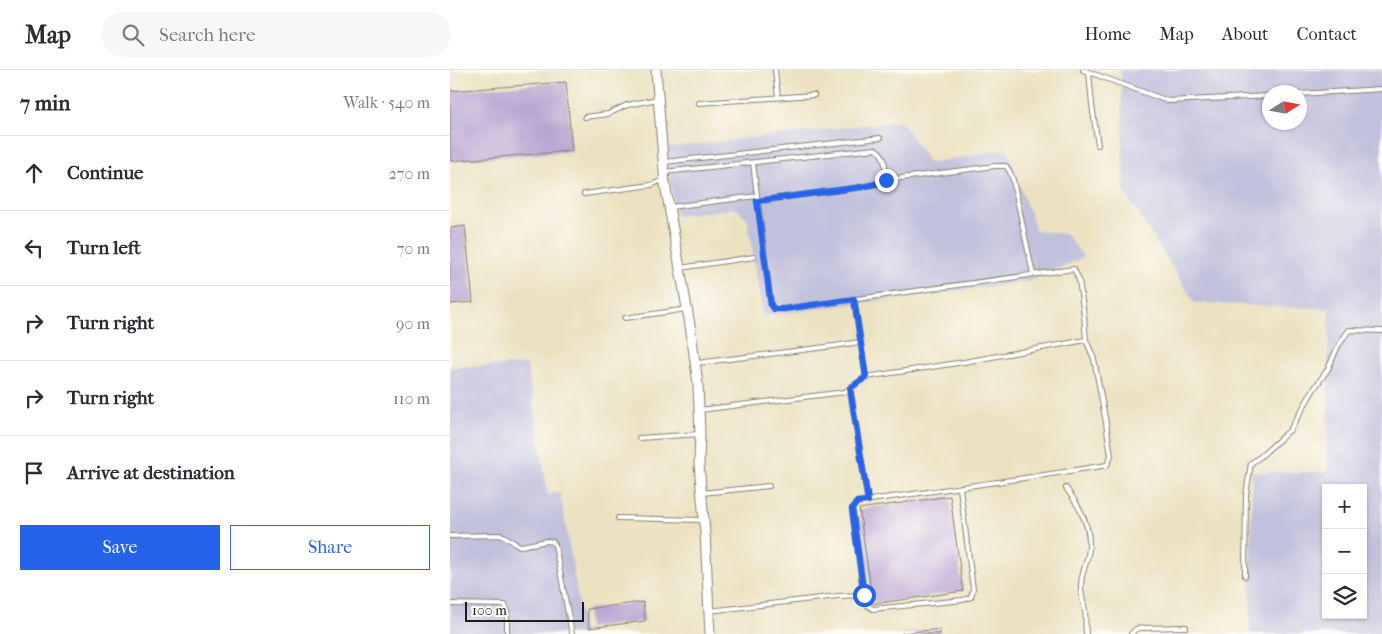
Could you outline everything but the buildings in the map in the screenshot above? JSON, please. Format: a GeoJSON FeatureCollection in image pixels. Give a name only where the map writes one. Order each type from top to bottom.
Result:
{"type":"FeatureCollection","features":[{"type":"Feature","properties":{"kind":"street"},"geometry":{"type":"LineString","coordinates":[[656,70],[664,171],[696,363],[710,634]]}},
{"type":"Feature","properties":{"kind":"lane"},"geometry":{"type":"LineString","coordinates":[[775,70],[778,98]]}},
{"type":"Feature","properties":{"kind":"lane"},"geometry":{"type":"LineString","coordinates":[[1083,70],[1168,101],[1262,96]]}},
{"type":"Feature","properties":{"kind":"lane"},"geometry":{"type":"LineString","coordinates":[[1089,73],[1098,145]]}},
{"type":"Feature","properties":{"kind":"lane"},"geometry":{"type":"LineString","coordinates":[[1307,94],[1382,90]]}},
{"type":"Feature","properties":{"kind":"lane"},"geometry":{"type":"LineString","coordinates":[[699,103],[814,95]]}},
{"type":"Feature","properties":{"kind":"lane"},"geometry":{"type":"LineString","coordinates":[[585,117],[608,114],[627,105],[658,99]]}},
{"type":"Feature","properties":{"kind":"lane"},"geometry":{"type":"LineString","coordinates":[[584,194],[651,185],[664,171],[880,138]]}},
{"type":"Feature","properties":{"kind":"lane"},"geometry":{"type":"LineString","coordinates":[[664,171],[753,163],[875,148],[884,156],[886,180]]}},
{"type":"Feature","properties":{"kind":"lane"},"geometry":{"type":"LineString","coordinates":[[753,163],[771,306],[774,309],[1074,269],[1079,280],[1086,340],[1094,359],[1106,422],[1111,456],[1107,465],[857,502],[852,509],[865,604],[873,609],[954,601],[971,597],[973,589],[960,488]]}},
{"type":"Feature","properties":{"kind":"lane"},"geometry":{"type":"LineString","coordinates":[[670,207],[862,187],[886,180],[1006,166],[1013,180],[1032,274]]}},
{"type":"Feature","properties":{"kind":"lane"},"geometry":{"type":"LineString","coordinates":[[680,268],[754,257]]}},
{"type":"Feature","properties":{"kind":"lane"},"geometry":{"type":"LineString","coordinates":[[854,299],[866,377]]}},
{"type":"Feature","properties":{"kind":"lane"},"geometry":{"type":"LineString","coordinates":[[625,318],[687,309]]}},
{"type":"Feature","properties":{"kind":"lane"},"geometry":{"type":"LineString","coordinates":[[1245,576],[1246,495],[1250,463],[1260,457],[1290,430],[1328,369],[1338,346],[1349,330],[1382,331]]}},
{"type":"Feature","properties":{"kind":"lane"},"geometry":{"type":"LineString","coordinates":[[699,410],[845,392],[866,377],[1086,340]]}},
{"type":"Feature","properties":{"kind":"lane"},"geometry":{"type":"LineString","coordinates":[[696,363],[860,342]]}},
{"type":"Feature","properties":{"kind":"lane"},"geometry":{"type":"LineString","coordinates":[[850,388],[868,501]]}},
{"type":"Feature","properties":{"kind":"lane"},"geometry":{"type":"LineString","coordinates":[[639,438],[700,434]]}},
{"type":"Feature","properties":{"kind":"lane"},"geometry":{"type":"LineString","coordinates":[[702,493],[769,486]]}},
{"type":"Feature","properties":{"kind":"lane"},"geometry":{"type":"LineString","coordinates":[[1066,488],[1084,516],[1090,542],[1081,588],[1085,610],[1086,634]]}},
{"type":"Feature","properties":{"kind":"lane"},"geometry":{"type":"LineString","coordinates":[[618,518],[704,520]]}},
{"type":"Feature","properties":{"kind":"lane"},"geometry":{"type":"LineString","coordinates":[[450,536],[500,535],[521,546],[547,541],[553,542],[555,544],[572,634]]}},
{"type":"Feature","properties":{"kind":"lane"},"geometry":{"type":"LineString","coordinates":[[709,611],[838,596],[864,595]]}},
{"type":"Feature","properties":{"kind":"lane"},"geometry":{"type":"LineString","coordinates":[[450,604],[504,605],[507,610],[507,634]]}},
{"type":"Feature","properties":{"kind":"lane"},"geometry":{"type":"LineString","coordinates":[[1131,634],[1140,628],[1186,627]]}},
{"type":"Feature","properties":{"kind":"shaded area"},"geometry":{"type":"Polygon","coordinates":[[[1120,70],[1382,70],[1382,634],[1250,634],[1252,472],[1327,472],[1329,309],[1195,303],[1124,191],[1120,70]]]}},
{"type":"Feature","properties":{"kind":"shaded area"},"geometry":{"type":"Polygon","coordinates":[[[901,121],[929,163],[1007,149],[1036,230],[1066,234],[1084,257],[1030,281],[763,316],[747,218],[735,208],[676,216],[665,148],[901,121]]]}},
{"type":"Feature","properties":{"kind":"shaded area"},"geometry":{"type":"Polygon","coordinates":[[[527,365],[548,495],[560,491],[584,634],[450,634],[450,367],[527,365]]]}},
{"type":"Feature","properties":{"kind":"route"},"geometry":{"type":"LineString","coordinates":[[864,595],[852,509],[857,502],[868,501],[850,388],[866,377],[854,299],[784,309],[774,309],[771,306],[757,201],[862,187],[886,180]]}}]}
